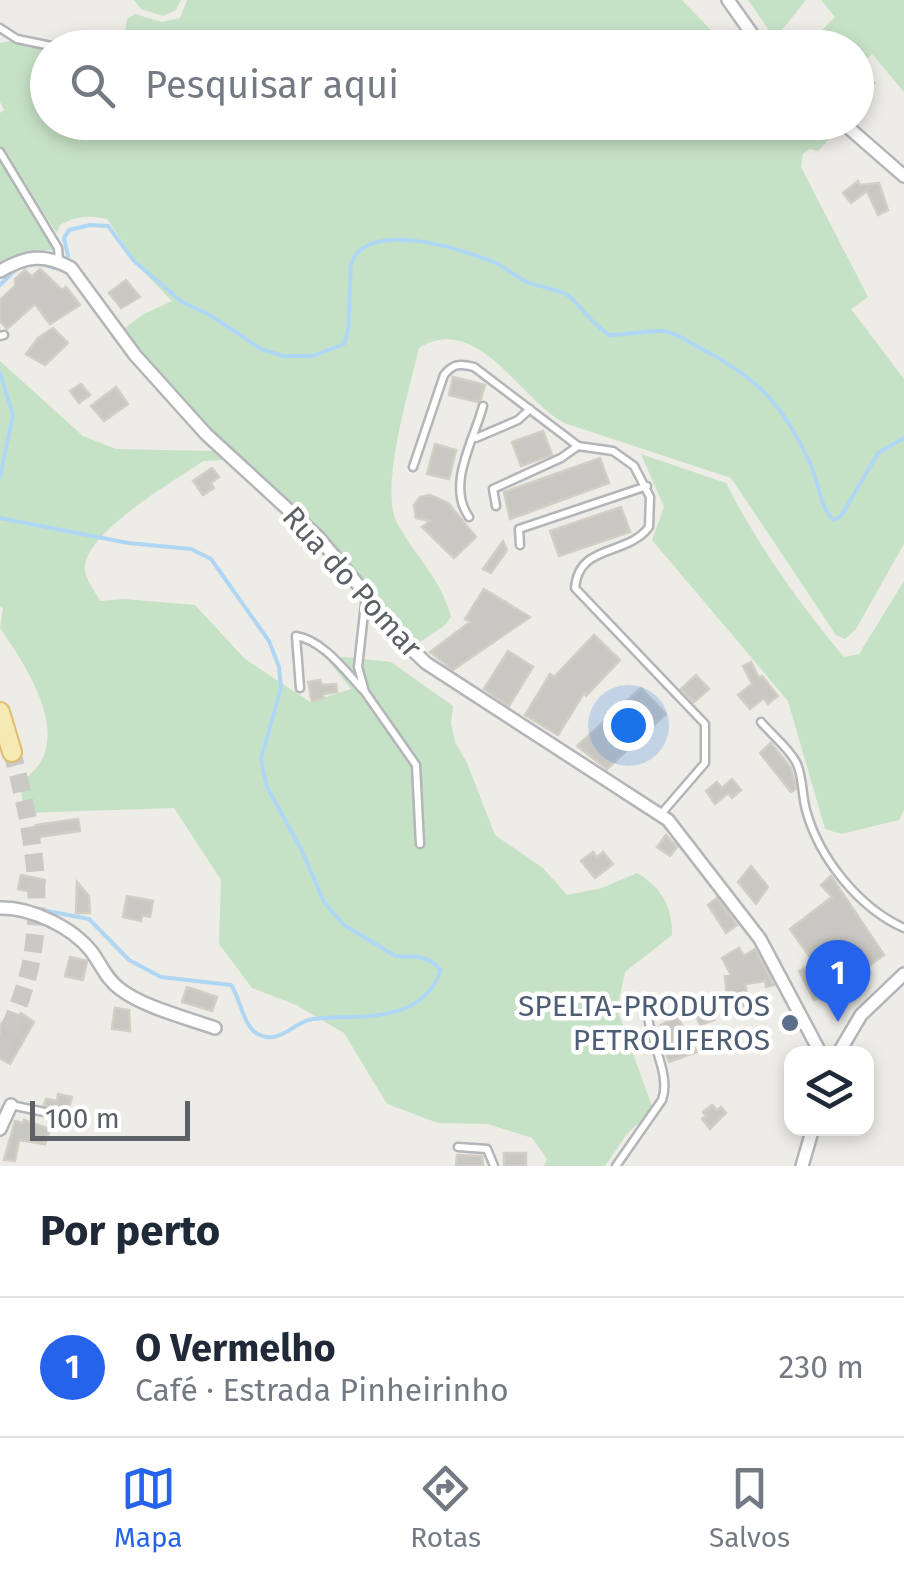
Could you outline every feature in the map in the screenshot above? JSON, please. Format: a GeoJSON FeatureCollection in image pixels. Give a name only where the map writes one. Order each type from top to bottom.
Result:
{"type":"FeatureCollection","features":[{"type":"Feature","properties":{"kind":"main road"},"geometry":{"type":"LineString","coordinates":[[0,712],[12,752]]}},
{"type":"Feature","properties":{"kind":"street"},"geometry":{"type":"LineString","coordinates":[[728,0],[749,30]]}},
{"type":"Feature","properties":{"kind":"street"},"geometry":{"type":"LineString","coordinates":[[863,140],[904,176]]}},
{"type":"Feature","properties":{"kind":"street"},"geometry":{"type":"LineString","coordinates":[[0,271],[24,258],[42,257],[59,262]]}},
{"type":"Feature","properties":{"kind":"street","name":"Rua do Pomar"},"geometry":{"type":"LineString","coordinates":[[59,262],[79,276],[135,356],[206,434],[318,537],[366,594],[380,620],[426,663],[668,820],[760,938],[817,1046]]}},
{"type":"Feature","properties":{"kind":"street"},"geometry":{"type":"LineString","coordinates":[[0,908],[43,917],[89,948],[106,976],[121,990],[215,1028]]}},
{"type":"Feature","properties":{"kind":"street"},"geometry":{"type":"LineString","coordinates":[[843,1046],[861,1015],[904,974]]}},
{"type":"Feature","properties":{"kind":"street"},"geometry":{"type":"LineString","coordinates":[[0,1128],[12,1105]]}},
{"type":"Feature","properties":{"kind":"street"},"geometry":{"type":"LineString","coordinates":[[802,1166],[811,1136]]}},
{"type":"Feature","properties":{"kind":"lane"},"geometry":{"type":"LineString","coordinates":[[0,28],[30,41]]}},
{"type":"Feature","properties":{"kind":"lane"},"geometry":{"type":"LineString","coordinates":[[0,152],[58,248],[59,262]]}},
{"type":"Feature","properties":{"kind":"lane"},"geometry":{"type":"LineString","coordinates":[[413,467],[444,376],[452,366],[474,366],[578,446],[613,451],[625,458],[647,486],[652,506],[650,527],[645,534],[584,562],[576,573],[575,588],[705,724],[705,763],[660,814]]}},
{"type":"Feature","properties":{"kind":"lane"},"geometry":{"type":"LineString","coordinates":[[468,517],[460,506],[458,493],[483,406]]}},
{"type":"Feature","properties":{"kind":"lane"},"geometry":{"type":"LineString","coordinates":[[475,438],[518,420],[530,409]]}},
{"type":"Feature","properties":{"kind":"lane"},"geometry":{"type":"LineString","coordinates":[[496,506],[492,488],[561,458],[578,446]]}},
{"type":"Feature","properties":{"kind":"lane"},"geometry":{"type":"LineString","coordinates":[[520,545],[518,529],[647,486]]}},
{"type":"Feature","properties":{"kind":"lane"},"geometry":{"type":"LineString","coordinates":[[365,692],[358,666],[366,594]]}},
{"type":"Feature","properties":{"kind":"lane"},"geometry":{"type":"LineString","coordinates":[[300,688],[296,636],[304,636],[323,650],[365,692],[416,765],[420,844]]}},
{"type":"Feature","properties":{"kind":"lane"},"geometry":{"type":"LineString","coordinates":[[761,722],[796,764],[815,837],[833,866],[862,899],[904,928]]}},
{"type":"Feature","properties":{"kind":"lane"},"geometry":{"type":"LineString","coordinates":[[616,1166],[662,1100],[666,1088],[645,1014],[648,997]]}},
{"type":"Feature","properties":{"kind":"lane"},"geometry":{"type":"LineString","coordinates":[[12,1105],[49,1113]]}},
{"type":"Feature","properties":{"kind":"lane"},"geometry":{"type":"LineString","coordinates":[[458,1147],[486,1148],[494,1166]]}},
{"type":"Feature","properties":{"kind":"green space"},"geometry":{"type":"Polygon","coordinates":[[[134,0],[181,0],[176,10],[163,16],[141,9],[134,0]]]}},
{"type":"Feature","properties":{"kind":"green space"},"geometry":{"type":"Polygon","coordinates":[[[187,0],[682,0],[711,30],[125,30],[127,19],[135,14],[162,22],[180,18],[187,0]]]}},
{"type":"Feature","properties":{"kind":"green space"},"geometry":{"type":"Polygon","coordinates":[[[748,0],[806,0],[782,30],[769,30],[748,0]]]}},
{"type":"Feature","properties":{"kind":"green space"},"geometry":{"type":"Polygon","coordinates":[[[821,0],[904,0],[904,92],[874,56],[874,30],[822,30],[835,17],[821,0]]]}},
{"type":"Feature","properties":{"kind":"green space"},"geometry":{"type":"Polygon","coordinates":[[[0,43],[30,43],[30,140],[828,140],[818,151],[810,149],[803,154],[801,167],[868,297],[851,309],[904,379],[904,544],[856,629],[845,639],[836,635],[731,478],[564,423],[479,349],[460,341],[440,340],[419,348],[398,437],[392,487],[397,523],[435,580],[451,617],[417,644],[389,615],[345,557],[197,418],[122,330],[172,301],[141,269],[107,219],[77,218],[60,225],[57,233],[0,150],[0,113],[4,110],[0,102],[0,43]]]}},
{"type":"Feature","properties":{"kind":"green space"},"geometry":{"type":"Polygon","coordinates":[[[0,161],[54,250],[26,253],[0,264],[0,161]]]}},
{"type":"Feature","properties":{"kind":"green space"},"geometry":{"type":"Polygon","coordinates":[[[0,361],[83,436],[116,449],[213,451],[222,460],[203,461],[131,510],[97,542],[87,557],[85,572],[100,601],[124,599],[195,605],[245,659],[310,702],[351,689],[327,659],[391,662],[453,706],[455,742],[495,835],[543,868],[567,895],[602,888],[637,873],[659,891],[668,907],[672,935],[625,972],[617,1009],[653,1109],[627,1134],[605,1166],[544,1166],[547,1159],[532,1138],[488,1124],[438,1123],[387,1104],[344,1033],[296,1005],[252,988],[219,944],[221,880],[174,808],[24,813],[20,783],[38,766],[46,750],[48,732],[30,676],[0,628],[0,361]]]}},
{"type":"Feature","properties":{"kind":"green space"},"geometry":{"type":"Polygon","coordinates":[[[641,454],[726,483],[780,573],[844,657],[859,654],[904,581],[904,810],[899,820],[841,834],[825,829],[788,701],[652,540],[664,507],[641,454]]]}},
{"type":"Feature","properties":{"kind":"building"},"geometry":{"type":"Polygon","coordinates":[[[858,181],[860,185],[879,183],[888,210],[878,215],[867,191],[851,203],[843,193],[858,181]]]}},
{"type":"Feature","properties":{"kind":"building"},"geometry":{"type":"Polygon","coordinates":[[[40,269],[62,290],[66,287],[80,305],[50,324],[35,304],[7,329],[0,321],[0,300],[25,270],[32,277],[40,269]]]}},
{"type":"Feature","properties":{"kind":"building"},"geometry":{"type":"Polygon","coordinates":[[[126,280],[140,297],[121,308],[109,293],[126,280]]]}},
{"type":"Feature","properties":{"kind":"building"},"geometry":{"type":"Polygon","coordinates":[[[53,328],[68,343],[45,365],[26,354],[38,338],[53,328]]]}},
{"type":"Feature","properties":{"kind":"building"},"geometry":{"type":"Polygon","coordinates":[[[453,377],[485,385],[481,399],[478,402],[449,395],[453,377]]]}},
{"type":"Feature","properties":{"kind":"building"},"geometry":{"type":"Polygon","coordinates":[[[81,384],[90,395],[79,403],[70,391],[81,384]]]}},
{"type":"Feature","properties":{"kind":"building"},"geometry":{"type":"Polygon","coordinates":[[[116,387],[128,404],[104,421],[91,406],[116,387]]]}},
{"type":"Feature","properties":{"kind":"building"},"geometry":{"type":"Polygon","coordinates":[[[543,431],[552,455],[521,466],[512,442],[543,431]]]}},
{"type":"Feature","properties":{"kind":"building"},"geometry":{"type":"Polygon","coordinates":[[[435,444],[456,450],[449,479],[427,474],[435,444]]]}},
{"type":"Feature","properties":{"kind":"building"},"geometry":{"type":"Polygon","coordinates":[[[600,458],[609,483],[510,519],[504,492],[600,458]]]}},
{"type":"Feature","properties":{"kind":"building"},"geometry":{"type":"Polygon","coordinates":[[[212,468],[219,477],[211,483],[214,488],[203,495],[193,481],[212,468]]]}},
{"type":"Feature","properties":{"kind":"building"},"geometry":{"type":"Polygon","coordinates":[[[430,495],[448,503],[476,537],[454,558],[422,527],[430,521],[416,518],[414,505],[420,497],[430,495]]]}},
{"type":"Feature","properties":{"kind":"building"},"geometry":{"type":"Polygon","coordinates":[[[621,507],[630,532],[559,556],[550,531],[621,507]]]}},
{"type":"Feature","properties":{"kind":"building"},"geometry":{"type":"Polygon","coordinates":[[[503,541],[507,550],[491,573],[483,569],[503,541]]]}},
{"type":"Feature","properties":{"kind":"building"},"geometry":{"type":"Polygon","coordinates":[[[484,589],[530,617],[453,670],[430,652],[470,622],[465,619],[484,589]]]}},
{"type":"Feature","properties":{"kind":"building"},"geometry":{"type":"Polygon","coordinates":[[[594,635],[620,660],[586,696],[584,693],[558,735],[525,715],[550,674],[554,677],[594,635]]]}},
{"type":"Feature","properties":{"kind":"building"},"geometry":{"type":"Polygon","coordinates":[[[508,651],[533,667],[509,706],[484,689],[508,651]]]}},
{"type":"Feature","properties":{"kind":"building"},"geometry":{"type":"Polygon","coordinates":[[[751,662],[759,678],[762,676],[778,696],[768,704],[764,698],[750,709],[738,695],[752,684],[743,666],[751,662]]]}},
{"type":"Feature","properties":{"kind":"building"},"geometry":{"type":"Polygon","coordinates":[[[696,675],[709,689],[694,702],[681,689],[696,675]]]}},
{"type":"Feature","properties":{"kind":"building"},"geometry":{"type":"Polygon","coordinates":[[[320,680],[322,685],[336,684],[337,692],[312,701],[308,682],[320,680]]]}},
{"type":"Feature","properties":{"kind":"building"},"geometry":{"type":"Polygon","coordinates":[[[641,688],[666,714],[607,769],[577,746],[641,688]]]}},
{"type":"Feature","properties":{"kind":"building"},"geometry":{"type":"Polygon","coordinates":[[[771,743],[791,768],[796,789],[791,792],[760,753],[771,743]]]}},
{"type":"Feature","properties":{"kind":"building"},"geometry":{"type":"Polygon","coordinates":[[[732,779],[741,790],[732,798],[728,793],[715,804],[706,791],[717,782],[722,788],[732,779]]]}},
{"type":"Feature","properties":{"kind":"building"},"geometry":{"type":"Polygon","coordinates":[[[78,819],[80,831],[38,837],[36,825],[78,819]]]}},
{"type":"Feature","properties":{"kind":"building"},"geometry":{"type":"Polygon","coordinates":[[[666,835],[677,847],[670,856],[657,847],[666,835]]]}},
{"type":"Feature","properties":{"kind":"building"},"geometry":{"type":"Polygon","coordinates":[[[593,852],[597,857],[603,852],[613,864],[595,878],[581,861],[593,852]]]}},
{"type":"Feature","properties":{"kind":"building"},"geometry":{"type":"Polygon","coordinates":[[[751,866],[768,887],[756,904],[738,882],[751,866]]]}},
{"type":"Feature","properties":{"kind":"building"},"geometry":{"type":"Polygon","coordinates":[[[21,875],[45,880],[42,894],[18,889],[21,875]]]}},
{"type":"Feature","properties":{"kind":"building"},"geometry":{"type":"Polygon","coordinates":[[[831,876],[884,955],[834,991],[814,1000],[799,971],[814,963],[790,929],[832,897],[821,885],[831,876]]]}},
{"type":"Feature","properties":{"kind":"building"},"geometry":{"type":"Polygon","coordinates":[[[77,882],[89,896],[90,913],[76,913],[77,882]]]}},
{"type":"Feature","properties":{"kind":"building"},"geometry":{"type":"Polygon","coordinates":[[[127,896],[153,901],[150,917],[142,915],[141,921],[123,917],[127,896]]]}},
{"type":"Feature","properties":{"kind":"building"},"geometry":{"type":"Polygon","coordinates":[[[717,898],[737,925],[726,933],[708,905],[717,898]]]}},
{"type":"Feature","properties":{"kind":"building"},"geometry":{"type":"Polygon","coordinates":[[[739,948],[744,956],[755,949],[774,985],[766,987],[765,981],[745,984],[749,1005],[728,1009],[725,976],[731,975],[722,958],[739,948]]]}},
{"type":"Feature","properties":{"kind":"building"},"geometry":{"type":"Polygon","coordinates":[[[70,957],[87,961],[83,980],[65,976],[70,957]]]}},
{"type":"Feature","properties":{"kind":"building"},"geometry":{"type":"Polygon","coordinates":[[[187,987],[217,997],[212,1011],[182,1002],[187,987]]]}},
{"type":"Feature","properties":{"kind":"building"},"geometry":{"type":"Polygon","coordinates":[[[769,999],[771,1014],[754,1017],[752,1003],[769,999]]]}},
{"type":"Feature","properties":{"kind":"building"},"geometry":{"type":"Polygon","coordinates":[[[709,1007],[714,1020],[700,1025],[695,1012],[709,1007]]]}},
{"type":"Feature","properties":{"kind":"building"},"geometry":{"type":"Polygon","coordinates":[[[115,1008],[129,1010],[130,1031],[112,1029],[115,1008]]]}},
{"type":"Feature","properties":{"kind":"building"},"geometry":{"type":"Polygon","coordinates":[[[21,1013],[34,1022],[10,1064],[0,1058],[0,1026],[7,1016],[16,1021],[21,1013]]]}},
{"type":"Feature","properties":{"kind":"building"},"geometry":{"type":"Polygon","coordinates":[[[677,1016],[697,1052],[669,1062],[664,1050],[674,1046],[661,1025],[677,1016]]]}},
{"type":"Feature","properties":{"kind":"building"},"geometry":{"type":"Polygon","coordinates":[[[58,1094],[72,1097],[68,1112],[44,1105],[46,1099],[57,1101],[58,1094]]]}},
{"type":"Feature","properties":{"kind":"building"},"geometry":{"type":"Polygon","coordinates":[[[712,1105],[726,1113],[710,1129],[702,1119],[706,1116],[703,1112],[712,1105]]]}},
{"type":"Feature","properties":{"kind":"building"},"geometry":{"type":"Polygon","coordinates":[[[15,1121],[50,1129],[45,1144],[19,1140],[15,1161],[4,1160],[15,1121]]]}},
{"type":"Feature","properties":{"kind":"building"},"geometry":{"type":"Polygon","coordinates":[[[504,1153],[526,1153],[526,1166],[504,1166],[504,1153]]]}},
{"type":"Feature","properties":{"kind":"building"},"geometry":{"type":"Polygon","coordinates":[[[457,1155],[482,1156],[483,1166],[456,1166],[457,1155]]]}},
{"type":"Feature","properties":{"kind":"waterway"},"geometry":{"type":"LineString","coordinates":[[68,256],[64,238],[69,230],[108,226],[134,261],[182,302],[210,315],[261,349],[283,356],[313,356],[344,344],[351,264],[360,250],[375,243],[416,241],[478,256],[527,282],[564,293],[609,335],[667,332],[719,358],[752,381],[790,425],[811,465],[826,510],[834,520],[841,516],[878,453],[904,438]]}},
{"type":"Feature","properties":{"kind":"waterway"},"geometry":{"type":"LineString","coordinates":[[43,264],[54,268]]}},
{"type":"Feature","properties":{"kind":"waterway"},"geometry":{"type":"LineString","coordinates":[[0,285],[15,270]]}},
{"type":"Feature","properties":{"kind":"waterway"},"geometry":{"type":"LineString","coordinates":[[0,373],[13,415],[0,477]]}},
{"type":"Feature","properties":{"kind":"waterway"},"geometry":{"type":"LineString","coordinates":[[0,518],[128,543],[191,549],[211,559],[269,641],[279,667],[281,688],[261,759],[267,787],[324,902],[344,925],[395,956],[419,957],[441,970],[432,988],[404,1009],[387,1014],[313,1019],[279,1036],[264,1037],[248,1024],[231,985],[161,977],[129,960],[89,919],[32,908]]}},
{"type":"Feature","properties":{"kind":"tunnel"},"geometry":{"type":"LineString","coordinates":[[0,1055],[27,977],[36,925],[33,850],[12,752]]}},
{"type":"Feature","properties":{"kind":"place","name":"O Vermelho"},"geometry":{"type":"Point","coordinates":[838,1022]}},
{"type":"Feature","properties":{"kind":"place","name":"SPELTA-PRODUTOS PETROLIFEROS"},"geometry":{"type":"Point","coordinates":[790,1023]}}]}
